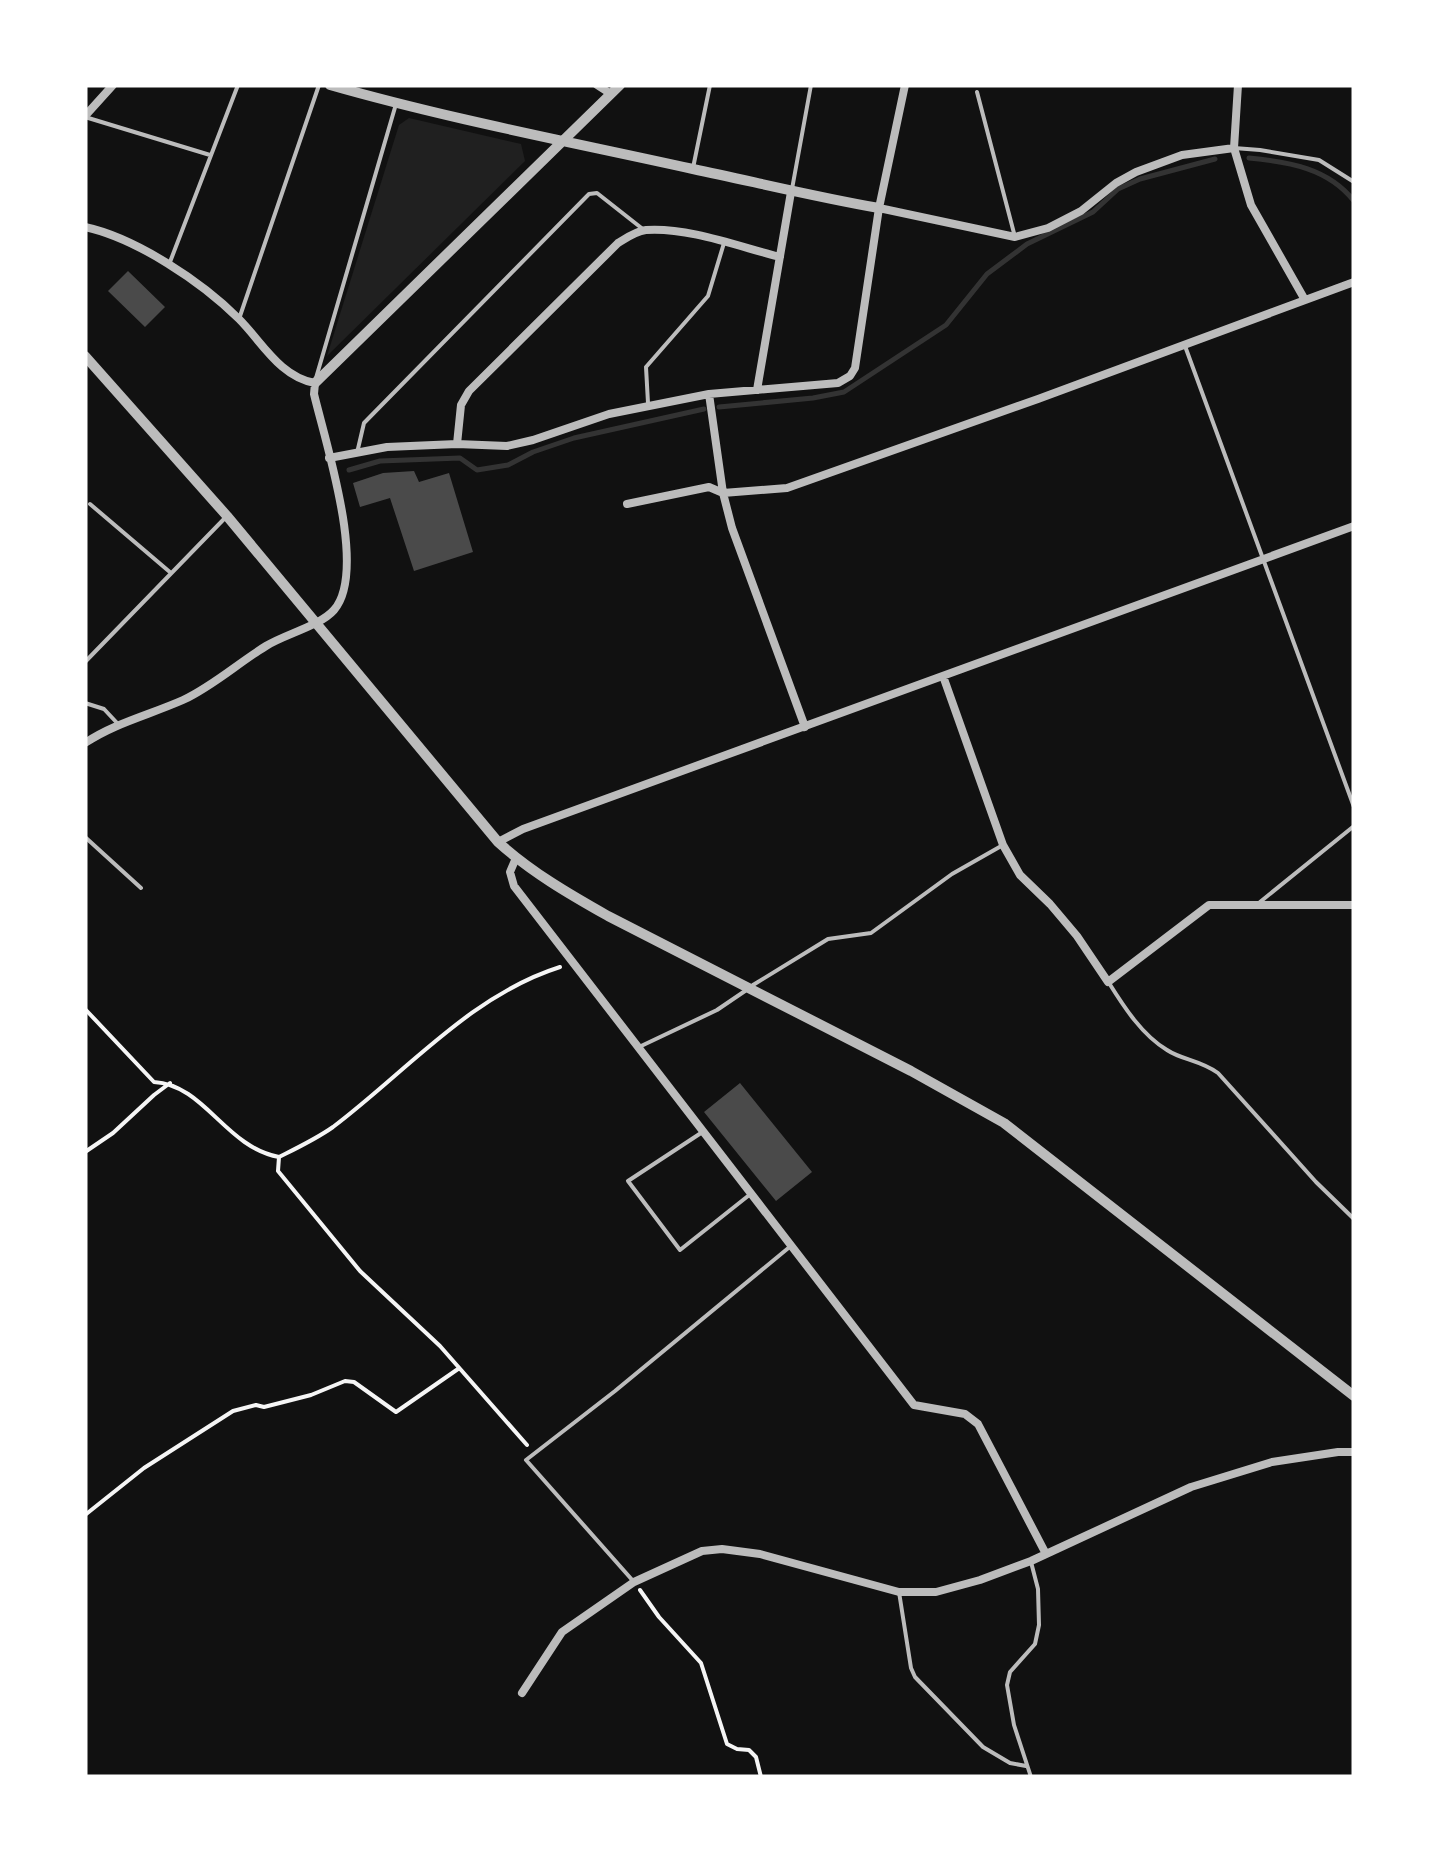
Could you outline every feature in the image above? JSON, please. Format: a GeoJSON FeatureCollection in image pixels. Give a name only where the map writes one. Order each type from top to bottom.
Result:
{"type":"FeatureCollection","features":[{"type":"Feature","properties":{"kind":"street"},"geometry":{"type":"LineString","coordinates":[[85,117],[113,85]]}},
{"type":"Feature","properties":{"kind":"street"},"geometry":{"type":"LineString","coordinates":[[330,85],[562,142],[1015,237],[1048,228],[1080,211],[1136,172],[1182,155],[1234,148]]}},
{"type":"Feature","properties":{"kind":"street"},"geometry":{"type":"LineString","coordinates":[[598,85],[610,94]]}},
{"type":"Feature","properties":{"kind":"street"},"geometry":{"type":"LineString","coordinates":[[85,744],[118,724],[195,694],[269,644],[328,616],[337,607],[344,586],[344,523],[314,394],[315,383],[620,85]]}},
{"type":"Feature","properties":{"kind":"street"},"geometry":{"type":"LineString","coordinates":[[329,458],[387,446],[507,446],[648,406],[709,394],[838,383],[850,376],[855,368],[878,208],[905,85]]}},
{"type":"Feature","properties":{"kind":"street"},"geometry":{"type":"LineString","coordinates":[[1238,85],[1234,148],[1252,206],[1305,300]]}},
{"type":"Feature","properties":{"kind":"street"},"geometry":{"type":"LineString","coordinates":[[757,390],[791,192]]}},
{"type":"Feature","properties":{"kind":"street"},"geometry":{"type":"LineString","coordinates":[[85,227],[116,235],[203,286],[288,372],[315,383]]}},
{"type":"Feature","properties":{"kind":"street"},"geometry":{"type":"LineString","coordinates":[[457,444],[462,405],[470,391],[618,244],[644,230],[685,233],[780,257]]}},
{"type":"Feature","properties":{"kind":"street"},"geometry":{"type":"LineString","coordinates":[[627,504],[710,487],[723,492],[787,488],[1354,282]]}},
{"type":"Feature","properties":{"kind":"street"},"geometry":{"type":"LineString","coordinates":[[85,356],[227,516],[498,842],[516,858],[578,899],[911,1070],[1004,1123],[1354,1396]]}},
{"type":"Feature","properties":{"kind":"street"},"geometry":{"type":"LineString","coordinates":[[709,394],[732,528],[805,727]]}},
{"type":"Feature","properties":{"kind":"street"},"geometry":{"type":"LineString","coordinates":[[498,842],[523,828],[1354,526]]}},
{"type":"Feature","properties":{"kind":"street"},"geometry":{"type":"LineString","coordinates":[[943,676],[1003,845],[1020,874],[1077,936],[1108,982],[1208,905],[1354,906]]}},
{"type":"Feature","properties":{"kind":"street"},"geometry":{"type":"LineString","coordinates":[[516,858],[510,872],[514,886],[914,1404],[964,1414],[978,1424],[1046,1554]]}},
{"type":"Feature","properties":{"kind":"street"},"geometry":{"type":"LineString","coordinates":[[522,1693],[562,1632],[634,1582],[702,1551],[760,1554],[899,1592],[936,1592],[1031,1561],[1191,1488],[1272,1462],[1354,1452]]}},
{"type":"Feature","properties":{"kind":"lane"},"geometry":{"type":"LineString","coordinates":[[169,266],[238,85]]}},
{"type":"Feature","properties":{"kind":"lane"},"geometry":{"type":"LineString","coordinates":[[239,319],[318,85]]}},
{"type":"Feature","properties":{"kind":"lane"},"geometry":{"type":"LineString","coordinates":[[693,169],[710,85]]}},
{"type":"Feature","properties":{"kind":"lane"},"geometry":{"type":"LineString","coordinates":[[791,192],[810,85]]}},
{"type":"Feature","properties":{"kind":"lane"},"geometry":{"type":"LineString","coordinates":[[977,92],[1015,237]]}},
{"type":"Feature","properties":{"kind":"lane"},"geometry":{"type":"LineString","coordinates":[[315,383],[396,104]]}},
{"type":"Feature","properties":{"kind":"lane"},"geometry":{"type":"LineString","coordinates":[[85,117],[211,155]]}},
{"type":"Feature","properties":{"kind":"lane"},"geometry":{"type":"LineString","coordinates":[[1234,148],[1319,160],[1354,182]]}},
{"type":"Feature","properties":{"kind":"lane"},"geometry":{"type":"LineString","coordinates":[[357,453],[364,423],[589,194],[597,193],[644,230]]}},
{"type":"Feature","properties":{"kind":"lane"},"geometry":{"type":"LineString","coordinates":[[648,406],[646,367],[708,296],[724,243]]}},
{"type":"Feature","properties":{"kind":"lane"},"geometry":{"type":"LineString","coordinates":[[1184,344],[1354,807]]}},
{"type":"Feature","properties":{"kind":"lane"},"geometry":{"type":"LineString","coordinates":[[90,504],[171,573]]}},
{"type":"Feature","properties":{"kind":"lane"},"geometry":{"type":"LineString","coordinates":[[85,662],[227,516]]}},
{"type":"Feature","properties":{"kind":"lane"},"geometry":{"type":"LineString","coordinates":[[85,703],[104,709],[118,724]]}},
{"type":"Feature","properties":{"kind":"lane"},"geometry":{"type":"LineString","coordinates":[[1255,906],[1354,826]]}},
{"type":"Feature","properties":{"kind":"lane"},"geometry":{"type":"LineString","coordinates":[[85,838],[140,888]]}},
{"type":"Feature","properties":{"kind":"lane"},"geometry":{"type":"LineString","coordinates":[[639,1047],[717,1010],[828,939],[871,932],[952,874],[1003,845]]}},
{"type":"Feature","properties":{"kind":"lane"},"geometry":{"type":"LineString","coordinates":[[1108,982],[1123,1006],[1168,1051],[1218,1073],[1354,1219]]}},
{"type":"Feature","properties":{"kind":"lane"},"geometry":{"type":"LineString","coordinates":[[704,1131],[628,1181],[680,1250],[752,1192]]}},
{"type":"Feature","properties":{"kind":"lane"},"geometry":{"type":"LineString","coordinates":[[634,1582],[526,1460],[792,1244]]}},
{"type":"Feature","properties":{"kind":"lane"},"geometry":{"type":"LineString","coordinates":[[1031,1561],[1038,1589],[1039,1624],[1035,1644],[1010,1672],[1007,1685],[1014,1725],[1031,1777]]}},
{"type":"Feature","properties":{"kind":"lane"},"geometry":{"type":"LineString","coordinates":[[899,1592],[915,1677],[984,1747],[1010,1764],[1026,1766]]}},
{"type":"Feature","properties":{"kind":"path"},"geometry":{"type":"LineString","coordinates":[[85,1008],[154,1082],[170,1083],[186,1092],[234,1135],[261,1154],[279,1158],[332,1127],[485,1004],[554,968],[574,963]]}},
{"type":"Feature","properties":{"kind":"path"},"geometry":{"type":"LineString","coordinates":[[85,1152],[112,1134],[170,1083]]}},
{"type":"Feature","properties":{"kind":"path"},"geometry":{"type":"LineString","coordinates":[[279,1158],[278,1171],[360,1271],[440,1346],[534,1454]]}},
{"type":"Feature","properties":{"kind":"path"},"geometry":{"type":"LineString","coordinates":[[85,1515],[144,1468],[233,1412],[311,1395],[345,1381],[354,1382],[396,1412],[458,1369]]}},
{"type":"Feature","properties":{"kind":"path"},"geometry":{"type":"LineString","coordinates":[[634,1582],[659,1617],[701,1662],[728,1744],[737,1750],[750,1750],[761,1777]]}},
{"type":"Feature","properties":{"kind":"shaded area"},"geometry":{"type":"Polygon","coordinates":[[[409,118],[521,144],[525,161],[327,356],[399,125],[409,118]]]}},
{"type":"Feature","properties":{"kind":"building"},"geometry":{"type":"Polygon","coordinates":[[[128,271],[165,307],[145,327],[108,291],[128,271]]]}},
{"type":"Feature","properties":{"kind":"building"},"geometry":{"type":"Polygon","coordinates":[[[414,471],[419,482],[449,473],[473,552],[414,571],[390,498],[360,507],[353,483],[383,473],[414,471]]]}},
{"type":"Feature","properties":{"kind":"building"},"geometry":{"type":"Polygon","coordinates":[[[740,1083],[812,1172],[776,1201],[704,1112],[740,1083]]]}},
{"type":"Feature","properties":{"kind":"waterway"},"geometry":{"type":"LineString","coordinates":[[1249,158],[1320,174],[1354,201]]}},
{"type":"Feature","properties":{"kind":"waterway"},"geometry":{"type":"LineString","coordinates":[[719,407],[844,392],[946,325],[987,274],[1027,244],[1093,212],[1118,189],[1140,179],[1215,159]]}},
{"type":"Feature","properties":{"kind":"waterway"},"geometry":{"type":"LineString","coordinates":[[349,470],[380,461],[460,458],[477,470],[508,465],[574,438],[704,409]]}}]}
